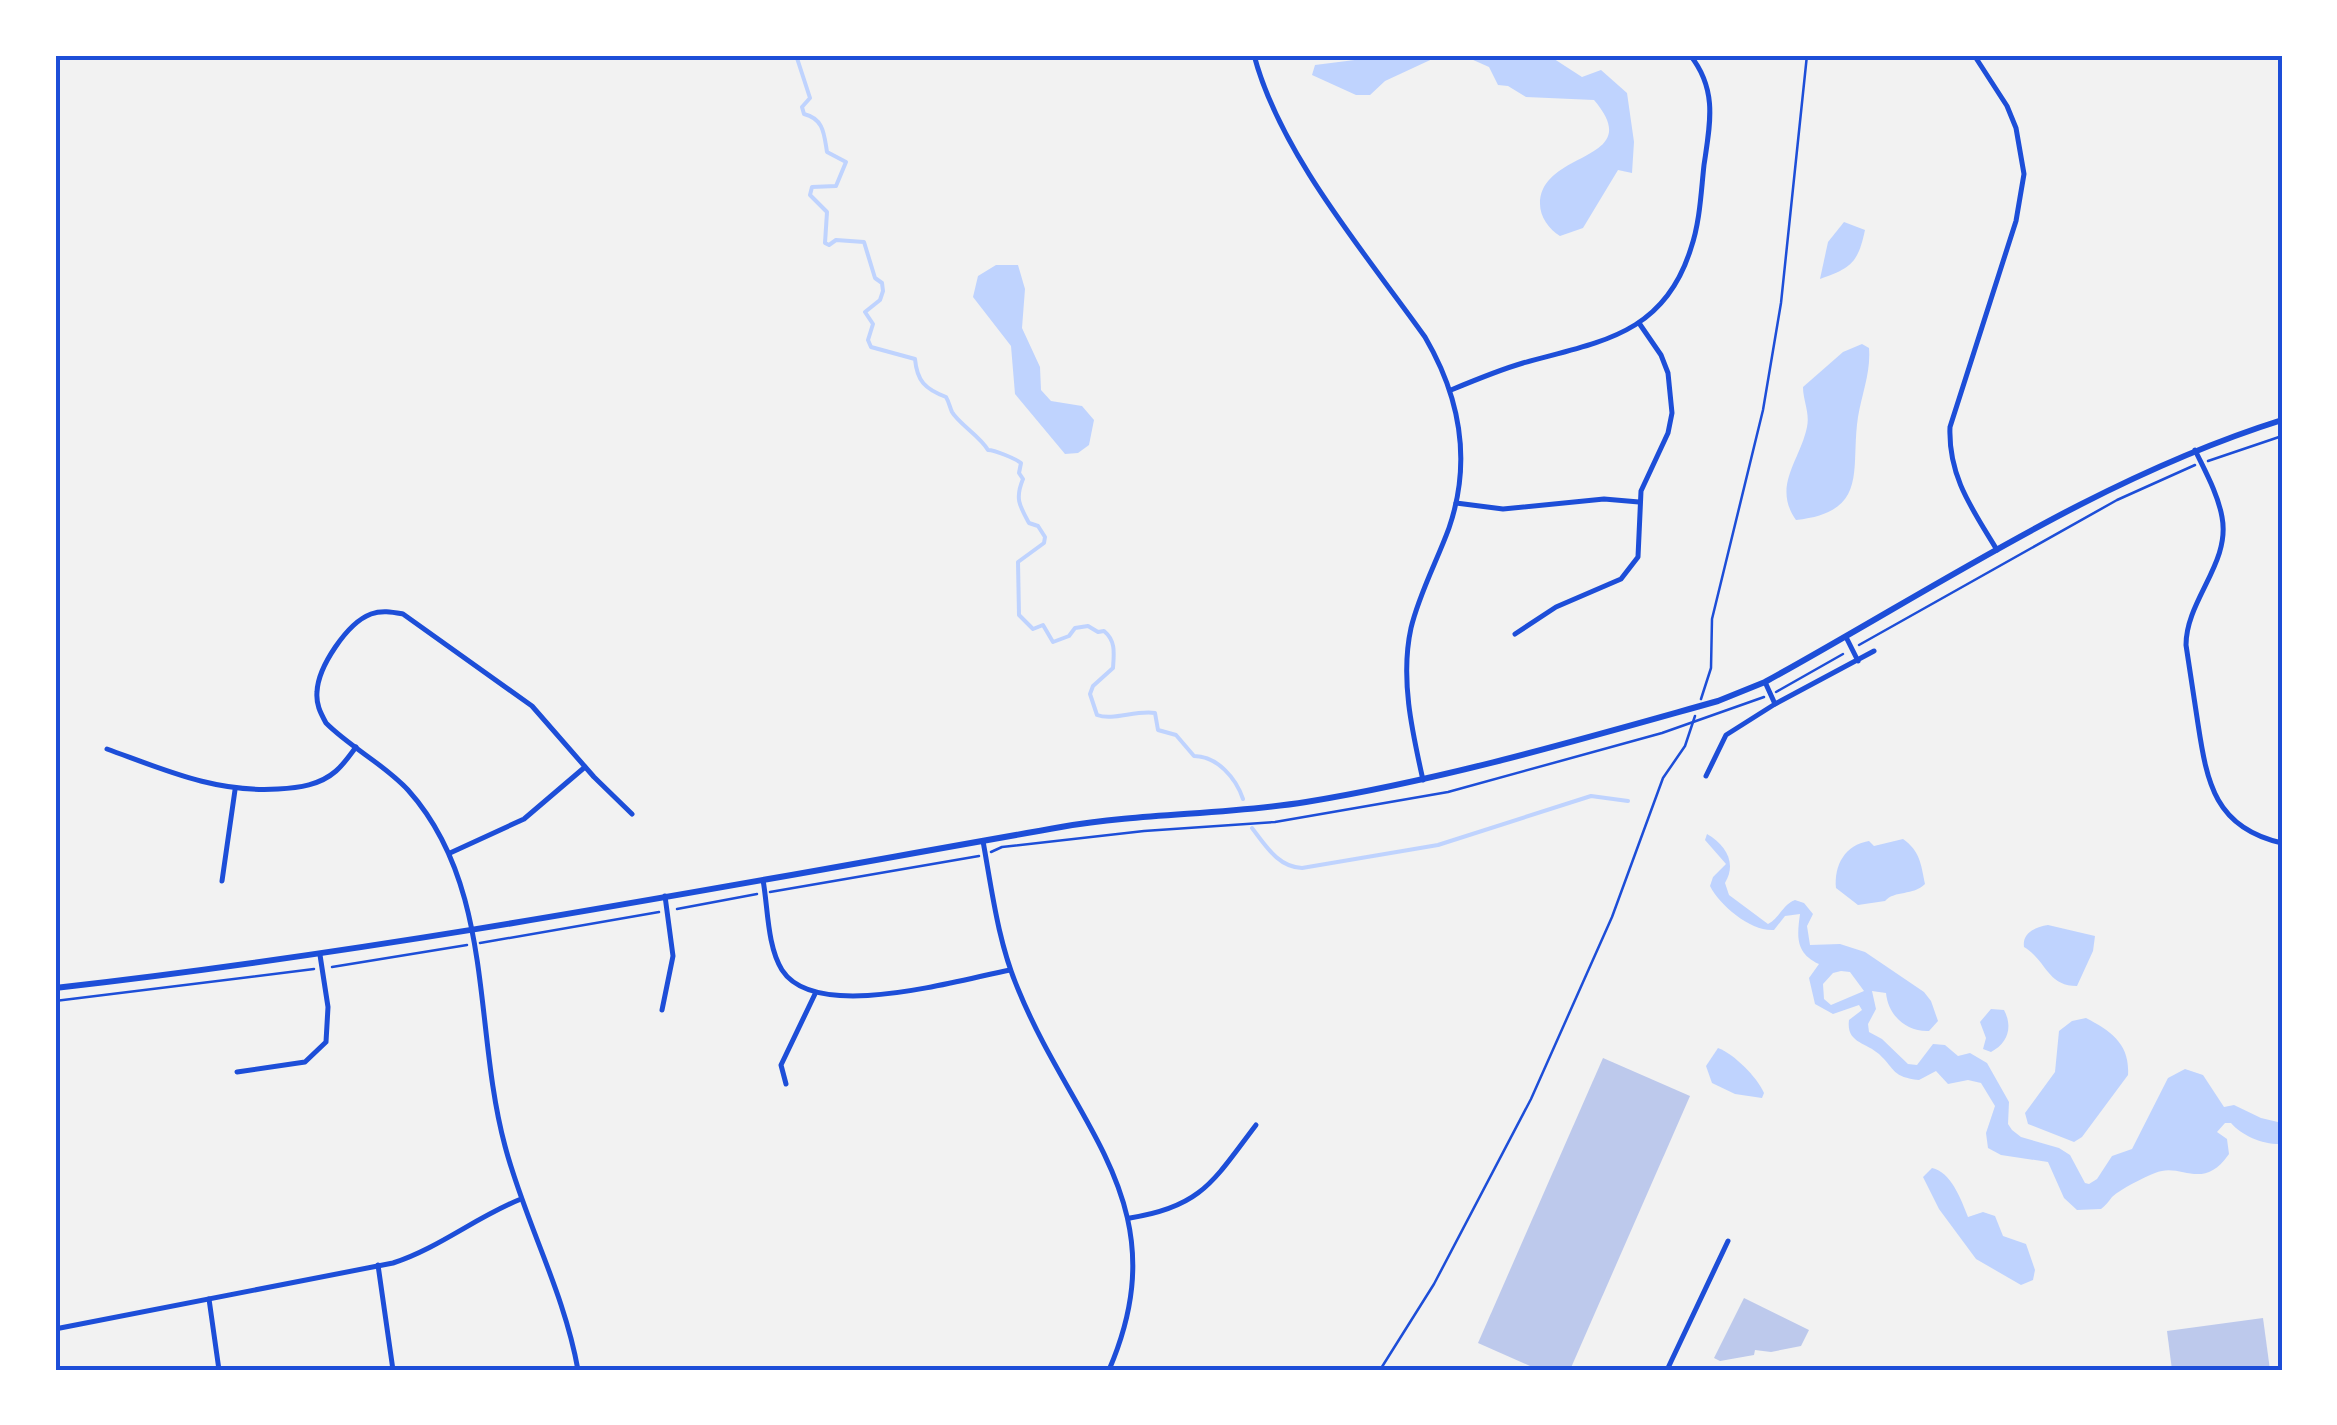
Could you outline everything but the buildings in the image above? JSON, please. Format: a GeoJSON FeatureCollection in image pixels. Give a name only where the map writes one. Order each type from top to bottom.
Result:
{"type":"FeatureCollection","features":[{"type":"Feature","properties":{"kind":"main road"},"geometry":{"type":"LineString","coordinates":[[55,988],[320,955],[472,931],[1124,817],[1302,802],[1423,780],[1718,701],[1765,682],[2079,504],[2195,449],[2282,420]]}},
{"type":"Feature","properties":{"kind":"street"},"geometry":{"type":"LineString","coordinates":[[1254,55],[1271,102],[1307,170],[1425,337],[1451,390],[1462,460],[1456,503],[1418,606],[1406,663],[1423,780]]}},
{"type":"Feature","properties":{"kind":"street"},"geometry":{"type":"LineString","coordinates":[[1451,390],[1523,363],[1605,342],[1640,323],[1668,294],[1682,272],[1697,222],[1711,100],[1708,84],[1690,55]]}},
{"type":"Feature","properties":{"kind":"street"},"geometry":{"type":"LineString","coordinates":[[1974,55],[2007,106],[2016,128],[2024,174],[2016,221],[1950,427],[1949,450],[1962,494],[1998,550]]}},
{"type":"Feature","properties":{"kind":"street"},"geometry":{"type":"LineString","coordinates":[[1515,634],[1556,607],[1621,579],[1638,558],[1640,502],[1648,473],[1668,434],[1672,414],[1668,374],[1661,354],[1640,323]]}},
{"type":"Feature","properties":{"kind":"street"},"geometry":{"type":"LineString","coordinates":[[2195,449],[2218,502],[2223,529],[2216,561],[2186,626],[2205,767],[2212,792],[2233,820],[2260,837],[2282,843]]}},
{"type":"Feature","properties":{"kind":"street"},"geometry":{"type":"LineString","coordinates":[[1456,503],[1503,509],[1604,499],[1640,502]]}},
{"type":"Feature","properties":{"kind":"street"},"geometry":{"type":"LineString","coordinates":[[578,1370],[561,1300],[521,1199],[497,1105],[462,880],[430,818],[408,790],[337,734],[318,709],[319,679],[349,630],[373,614],[388,611],[416,620],[532,706],[632,814]]}},
{"type":"Feature","properties":{"kind":"street"},"geometry":{"type":"LineString","coordinates":[[1846,638],[1858,661]]}},
{"type":"Feature","properties":{"kind":"street"},"geometry":{"type":"LineString","coordinates":[[1706,776],[1726,735],[1775,704],[1874,652]]}},
{"type":"Feature","properties":{"kind":"street"},"geometry":{"type":"LineString","coordinates":[[1765,682],[1775,704]]}},
{"type":"Feature","properties":{"kind":"street"},"geometry":{"type":"LineString","coordinates":[[107,750],[189,780],[235,790],[303,787],[321,781],[336,772],[356,747]]}},
{"type":"Feature","properties":{"kind":"street"},"geometry":{"type":"LineString","coordinates":[[450,853],[524,819],[585,767]]}},
{"type":"Feature","properties":{"kind":"street"},"geometry":{"type":"LineString","coordinates":[[222,881],[235,790]]}},
{"type":"Feature","properties":{"kind":"street"},"geometry":{"type":"LineString","coordinates":[[984,841],[1011,970],[1036,1026],[1103,1150],[1130,1218],[1134,1275],[1130,1308],[1110,1370]]}},
{"type":"Feature","properties":{"kind":"street"},"geometry":{"type":"LineString","coordinates":[[763,880],[780,966],[798,987],[815,994],[872,995],[1011,970]]}},
{"type":"Feature","properties":{"kind":"street"},"geometry":{"type":"LineString","coordinates":[[662,1010],[673,956],[665,896]]}},
{"type":"Feature","properties":{"kind":"street"},"geometry":{"type":"LineString","coordinates":[[237,1072],[305,1062],[326,1042],[329,1027],[320,955]]}},
{"type":"Feature","properties":{"kind":"street"},"geometry":{"type":"LineString","coordinates":[[786,1084],[781,1065],[815,994]]}},
{"type":"Feature","properties":{"kind":"street"},"geometry":{"type":"LineString","coordinates":[[1130,1218],[1162,1213],[1192,1199],[1218,1175],[1256,1125]]}},
{"type":"Feature","properties":{"kind":"street"},"geometry":{"type":"LineString","coordinates":[[55,1329],[378,1266],[417,1255],[492,1210],[521,1199]]}},
{"type":"Feature","properties":{"kind":"street"},"geometry":{"type":"LineString","coordinates":[[1667,1370],[1728,1241]]}},
{"type":"Feature","properties":{"kind":"street"},"geometry":{"type":"LineString","coordinates":[[378,1266],[393,1370]]}},
{"type":"Feature","properties":{"kind":"street"},"geometry":{"type":"LineString","coordinates":[[209,1299],[219,1370]]}},
{"type":"Feature","properties":{"kind":"path"},"geometry":{"type":"LineString","coordinates":[[1711,668],[1712,619],[1759,427],[1781,302],[1807,55]]}},
{"type":"Feature","properties":{"kind":"path"},"geometry":{"type":"LineString","coordinates":[[55,1000],[322,968],[474,944],[986,854],[1002,847],[1144,830],[1275,822],[1448,792],[1706,720],[1770,694],[2117,500],[2201,463],[2282,436]]}},
{"type":"Feature","properties":{"kind":"path"},"geometry":{"type":"LineString","coordinates":[[1380,1370],[1434,1284],[1531,1100],[1612,916],[1663,778],[1686,746]]}},
{"type":"Feature","properties":{"kind":"water"},"geometry":{"type":"Polygon","coordinates":[[[1394,55],[1441,55],[1385,81],[1370,95],[1356,95],[1312,75],[1315,65],[1394,55]]]}},
{"type":"Feature","properties":{"kind":"water"},"geometry":{"type":"Polygon","coordinates":[[[1462,55],[1548,55],[1582,77],[1601,70],[1627,93],[1634,142],[1632,173],[1618,170],[1583,228],[1560,236],[1546,222],[1540,204],[1545,186],[1556,173],[1601,146],[1608,135],[1607,120],[1594,100],[1526,97],[1508,86],[1498,85],[1489,67],[1462,55]]]}},
{"type":"Feature","properties":{"kind":"water"},"geometry":{"type":"Polygon","coordinates":[[[1844,222],[1865,230],[1859,250],[1852,263],[1820,279],[1828,242],[1844,222]]]}},
{"type":"Feature","properties":{"kind":"water"},"geometry":{"type":"Polygon","coordinates":[[[996,265],[1018,265],[1025,289],[1022,328],[1040,367],[1041,390],[1051,401],[1082,406],[1094,420],[1089,445],[1078,453],[1065,454],[1015,394],[1011,346],[973,297],[978,276],[996,265]]]}},
{"type":"Feature","properties":{"kind":"water"},"geometry":{"type":"Polygon","coordinates":[[[1862,344],[1869,348],[1869,366],[1858,417],[1852,485],[1836,508],[1796,520],[1789,508],[1787,485],[1807,427],[1803,387],[1843,352],[1862,344]]]}},
{"type":"Feature","properties":{"kind":"water"},"geometry":{"type":"Polygon","coordinates":[[[1707,834],[1728,855],[1730,868],[1725,883],[1729,895],[1768,924],[1791,902],[1804,903],[1813,914],[1807,926],[1810,945],[1840,944],[1865,952],[1924,992],[1938,1021],[1929,1031],[1913,1029],[1900,1021],[1890,1008],[1886,993],[1872,991],[1876,1009],[1868,1024],[1869,1032],[1908,1064],[1917,1065],[1933,1044],[1945,1045],[1958,1056],[1970,1053],[1987,1063],[2009,1102],[2008,1124],[2012,1130],[2070,1155],[2085,1183],[2097,1179],[2112,1156],[2132,1149],[2168,1078],[2185,1069],[2203,1075],[2224,1107],[2234,1105],[2282,1123],[2282,1144],[2254,1139],[2225,1123],[2217,1132],[2227,1139],[2229,1154],[2210,1172],[2165,1170],[2121,1190],[2101,1209],[2077,1210],[2064,1198],[2048,1162],[2001,1155],[1988,1148],[1986,1133],[1995,1106],[1981,1083],[1968,1080],[1948,1084],[1936,1071],[1919,1080],[1899,1075],[1851,1033],[1849,1020],[1862,1010],[1859,1005],[1833,1014],[1815,1004],[1809,978],[1819,964],[1802,949],[1798,937],[1800,914],[1785,916],[1774,930],[1756,927],[1738,916],[1710,886],[1726,864],[1705,840],[1707,834]],[[1850,972],[1833,973],[1823,984],[1824,999],[1831,1005],[1864,991],[1850,972]]]}},
{"type":"Feature","properties":{"kind":"water"},"geometry":{"type":"Polygon","coordinates":[[[1903,839],[1919,859],[1925,884],[1920,888],[1885,901],[1858,905],[1836,888],[1839,864],[1853,847],[1869,841],[1874,846],[1903,839]]]}},
{"type":"Feature","properties":{"kind":"water"},"geometry":{"type":"Polygon","coordinates":[[[2048,925],[2095,936],[2093,951],[2077,986],[2059,982],[2024,947],[2030,932],[2048,925]]]}},
{"type":"Feature","properties":{"kind":"water"},"geometry":{"type":"Polygon","coordinates":[[[1991,1009],[2004,1010],[2008,1028],[2005,1039],[1991,1052],[1983,1049],[1986,1038],[1980,1022],[1991,1009]]]}},
{"type":"Feature","properties":{"kind":"water"},"geometry":{"type":"Polygon","coordinates":[[[2086,1018],[2117,1040],[2126,1055],[2128,1075],[2082,1137],[2074,1142],[2028,1124],[2025,1113],[2055,1072],[2059,1031],[2072,1021],[2086,1018]]]}},
{"type":"Feature","properties":{"kind":"water"},"geometry":{"type":"Polygon","coordinates":[[[1718,1048],[1751,1073],[1764,1093],[1762,1098],[1735,1094],[1712,1083],[1706,1066],[1718,1048]]]}},
{"type":"Feature","properties":{"kind":"water"},"geometry":{"type":"Polygon","coordinates":[[[1932,1168],[1950,1181],[1968,1217],[1983,1212],[1995,1216],[2003,1236],[2026,1244],[2035,1270],[2033,1280],[2021,1285],[1976,1259],[1939,1209],[1923,1177],[1932,1168]]]}},
{"type":"Feature","properties":{"kind":"waterway"},"geometry":{"type":"LineString","coordinates":[[796,55],[810,98],[802,107],[804,114],[819,123],[827,152],[846,162],[836,186],[812,187],[810,195],[827,212],[825,243],[864,242],[875,278],[882,283],[880,300],[865,312],[873,324],[868,340],[871,347],[915,359],[923,383],[946,397],[955,417],[988,450],[1021,463],[1021,506],[1029,523],[1038,526],[1045,537],[1044,543],[1018,562],[1019,615],[1033,629],[1043,625],[1053,642],[1069,636],[1075,628],[1088,626],[1104,631],[1112,643],[1113,668],[1093,686],[1090,694],[1097,715],[1155,713],[1158,730],[1176,735],[1194,756],[1218,764],[1236,783],[1243,799]]}},
{"type":"Feature","properties":{"kind":"waterway"},"geometry":{"type":"LineString","coordinates":[[1252,828],[1279,860],[1302,868],[1438,845],[1591,796],[1628,801]]}}]}
